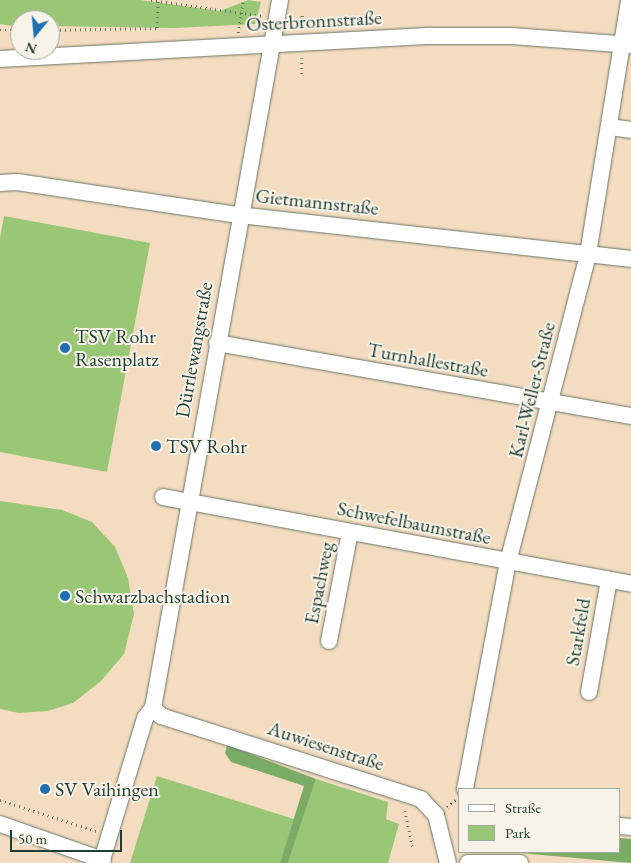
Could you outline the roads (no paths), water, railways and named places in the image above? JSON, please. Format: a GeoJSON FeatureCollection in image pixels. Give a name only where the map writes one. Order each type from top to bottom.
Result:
{"type":"FeatureCollection","features":[{"type":"Feature","properties":{"kind":"street","name":"Dürrlewangstraße"},"geometry":{"type":"LineString","coordinates":[[102,861],[145,718],[153,708],[239,214],[280,0]]}},
{"type":"Feature","properties":{"kind":"street","name":"Karl-Weller-Straße"},"geometry":{"type":"LineString","coordinates":[[465,788],[508,562],[551,404],[588,254],[610,127],[627,45],[629,0]]}},
{"type":"Feature","properties":{"kind":"street","name":"Osterbronnstraße"},"geometry":{"type":"LineString","coordinates":[[0,59],[431,36],[512,36],[627,45]]}},
{"type":"Feature","properties":{"kind":"street"},"geometry":{"type":"LineString","coordinates":[[610,127],[631,130]]}},
{"type":"Feature","properties":{"kind":"street","name":"Gietmannstraße"},"geometry":{"type":"LineString","coordinates":[[0,183],[17,182],[239,214],[631,259]]}},
{"type":"Feature","properties":{"kind":"street","name":"Turnhallestraße"},"geometry":{"type":"LineString","coordinates":[[217,343],[551,404],[631,416]]}},
{"type":"Feature","properties":{"kind":"street","name":"Schwefelbaumstraße"},"geometry":{"type":"LineString","coordinates":[[163,497],[631,584]]}},
{"type":"Feature","properties":{"kind":"street","name":"Espachweg"},"geometry":{"type":"LineString","coordinates":[[329,641],[350,532]]}},
{"type":"Feature","properties":{"kind":"street","name":"Starkfeld"},"geometry":{"type":"LineString","coordinates":[[589,692],[609,580]]}},
{"type":"Feature","properties":{"kind":"street","name":"Auwiesenstraße"},"geometry":{"type":"LineString","coordinates":[[153,708],[161,716],[421,799],[436,815],[448,863]]}},
{"type":"Feature","properties":{"kind":"street"},"geometry":{"type":"LineString","coordinates":[[0,824],[102,861]]}},
{"type":"Feature","properties":{"kind":"street"},"geometry":{"type":"LineString","coordinates":[[468,863],[520,863]]}},
{"type":"Feature","properties":{"kind":"place","name":"TSV Rohr Rasenplatz"},"geometry":{"type":"Point","coordinates":[65,348]}},
{"type":"Feature","properties":{"kind":"place","name":"TSV Rohr"},"geometry":{"type":"Point","coordinates":[156,446]}},
{"type":"Feature","properties":{"kind":"place","name":"Schwarzbachstadion"},"geometry":{"type":"Point","coordinates":[65,596]}},
{"type":"Feature","properties":{"kind":"place","name":"SV Vaihingen"},"geometry":{"type":"Point","coordinates":[45,789]}}]}
